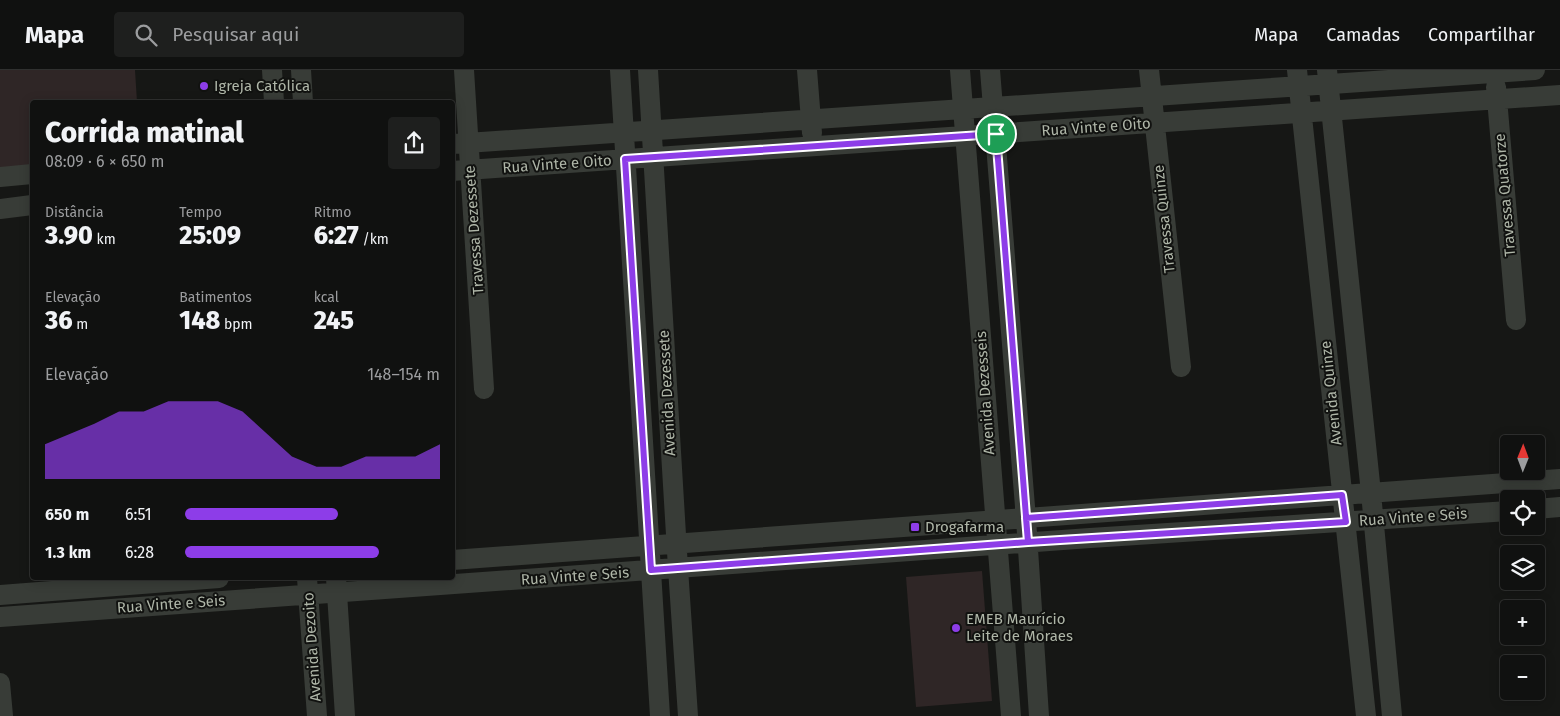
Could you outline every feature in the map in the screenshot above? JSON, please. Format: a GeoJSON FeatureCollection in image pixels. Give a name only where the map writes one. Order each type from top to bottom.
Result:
{"type":"FeatureCollection","features":[{"type":"Feature","properties":{"kind":"street"},"geometry":{"type":"LineString","coordinates":[[272,70],[274,100]]}},
{"type":"Feature","properties":{"kind":"street"},"geometry":{"type":"LineString","coordinates":[[301,70],[303,100]]}},
{"type":"Feature","properties":{"kind":"street","name":"Travessa Dezessete"},"geometry":{"type":"LineString","coordinates":[[464,70],[461,144],[462,170],[484,389]]}},
{"type":"Feature","properties":{"kind":"street","name":"Avenida Dezessete"},"geometry":{"type":"LineString","coordinates":[[620,70],[660,716]]}},
{"type":"Feature","properties":{"kind":"street","name":"Avenida Dezessete"},"geometry":{"type":"LineString","coordinates":[[648,70],[688,716]]}},
{"type":"Feature","properties":{"kind":"street"},"geometry":{"type":"LineString","coordinates":[[807,70],[813,147]]}},
{"type":"Feature","properties":{"kind":"street","name":"Avenida Dezesseis"},"geometry":{"type":"LineString","coordinates":[[960,70],[1011,716]]}},
{"type":"Feature","properties":{"kind":"street","name":"Avenida Dezesseis"},"geometry":{"type":"LineString","coordinates":[[990,70],[1028,542],[1039,716]]}},
{"type":"Feature","properties":{"kind":"street","name":"Travessa Quinze"},"geometry":{"type":"LineString","coordinates":[[1149,70],[1181,367]]}},
{"type":"Feature","properties":{"kind":"street","name":"Rua Vinte e Oito"},"geometry":{"type":"LineString","coordinates":[[461,144],[1152,97],[1298,78],[1535,70]]}},
{"type":"Feature","properties":{"kind":"street","name":"Travessa Quatorze"},"geometry":{"type":"LineString","coordinates":[[1494,71],[1516,320]]}},
{"type":"Feature","properties":{"kind":"street","name":"Avenida Quinze"},"geometry":{"type":"LineString","coordinates":[[1328,77],[1392,716]]}},
{"type":"Feature","properties":{"kind":"street","name":"Avenida Quinze"},"geometry":{"type":"LineString","coordinates":[[1298,78],[1366,716]]}},
{"type":"Feature","properties":{"kind":"street","name":"Rua Vinte e Oito"},"geometry":{"type":"LineString","coordinates":[[462,170],[1560,95]]}},
{"type":"Feature","properties":{"kind":"street"},"geometry":{"type":"LineString","coordinates":[[0,177],[30,174]]}},
{"type":"Feature","properties":{"kind":"street"},"geometry":{"type":"LineString","coordinates":[[0,209],[30,205]]}},
{"type":"Feature","properties":{"kind":"street","name":"Rua Vinte e Seis"},"geometry":{"type":"LineString","coordinates":[[455,560],[1560,479]]}},
{"type":"Feature","properties":{"kind":"street"},"geometry":{"type":"LineString","coordinates":[[1545,508],[1560,507]]}},
{"type":"Feature","properties":{"kind":"street","name":"Rua Vinte e Seis"},"geometry":{"type":"LineString","coordinates":[[455,579],[651,570],[998,544],[1500,512]]}},
{"type":"Feature","properties":{"kind":"street","name":"Rua Vinte e Seis"},"geometry":{"type":"LineString","coordinates":[[0,595],[193,580]]}},
{"type":"Feature","properties":{"kind":"street","name":"Rua Vinte e Seis"},"geometry":{"type":"LineString","coordinates":[[0,617],[308,586],[441,580]]}},
{"type":"Feature","properties":{"kind":"street","name":"Avenida Dezoito"},"geometry":{"type":"LineString","coordinates":[[336,585],[345,716]]}},
{"type":"Feature","properties":{"kind":"street","name":"Avenida Dezoito"},"geometry":{"type":"LineString","coordinates":[[308,586],[317,716]]}},
{"type":"Feature","properties":{"kind":"street"},"geometry":{"type":"LineString","coordinates":[[0,683],[3,716]]}},
{"type":"Feature","properties":{"kind":"shaded area"},"geometry":{"type":"Polygon","coordinates":[[[0,70],[135,70],[137,100],[30,100],[30,174],[0,177],[0,70]]]}},
{"type":"Feature","properties":{"kind":"shaded area"},"geometry":{"type":"Polygon","coordinates":[[[982,571],[992,701],[916,707],[906,577],[982,571]]]}},
{"type":"Feature","properties":{"kind":"place","name":"Igreja Católica"},"geometry":{"type":"Point","coordinates":[204,86]}},
{"type":"Feature","properties":{"kind":"place","name":"Drogafarma"},"geometry":{"type":"Point","coordinates":[915,527]}},
{"type":"Feature","properties":{"kind":"place","name":"EMEB Maurício Leite de Moraes"},"geometry":{"type":"Point","coordinates":[956,628]}},
{"type":"Feature","properties":{"kind":"route"},"geometry":{"type":"LineString","coordinates":[[996,134],[625,159],[651,570],[1028,542],[1026,518],[1342,495],[1346,522],[1028,542],[1026,518],[996,134]]}}]}
